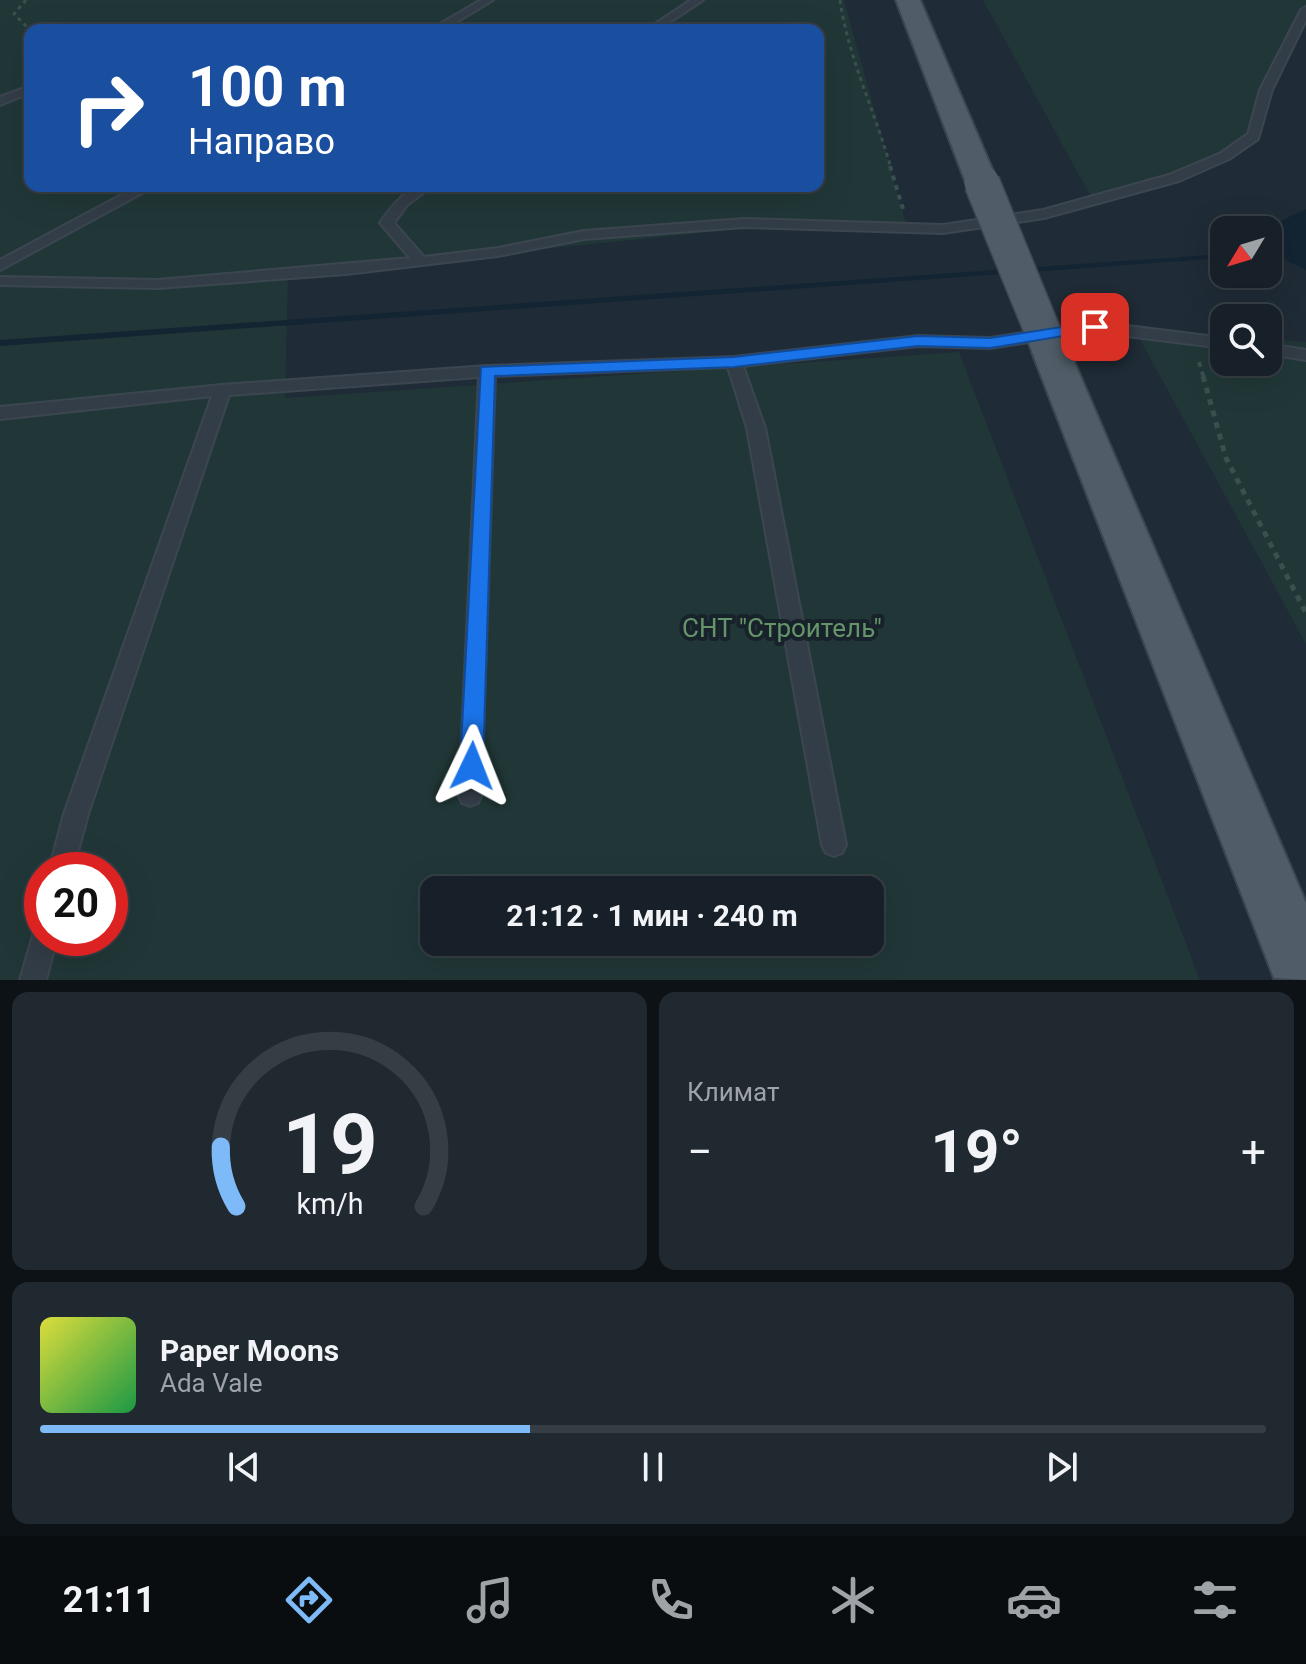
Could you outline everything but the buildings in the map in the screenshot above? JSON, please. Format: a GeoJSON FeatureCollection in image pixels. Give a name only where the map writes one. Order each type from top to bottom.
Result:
{"type":"FeatureCollection","features":[{"type":"Feature","properties":{"kind":"main road"},"geometry":{"type":"LineString","coordinates":[[908,0],[1306,978]]}},
{"type":"Feature","properties":{"kind":"lane"},"geometry":{"type":"LineString","coordinates":[[446,24],[488,0]]}},
{"type":"Feature","properties":{"kind":"lane"},"geometry":{"type":"LineString","coordinates":[[660,24],[698,0]]}},
{"type":"Feature","properties":{"kind":"lane"},"geometry":{"type":"LineString","coordinates":[[0,281],[158,284],[346,270],[498,252],[584,235],[744,223],[943,229],[1044,214],[1174,178],[1225,156],[1254,136],[1266,90],[1306,10]]}},
{"type":"Feature","properties":{"kind":"lane"},"geometry":{"type":"LineString","coordinates":[[1288,46],[1306,43]]}},
{"type":"Feature","properties":{"kind":"lane"},"geometry":{"type":"LineString","coordinates":[[0,101],[24,91]]}},
{"type":"Feature","properties":{"kind":"lane"},"geometry":{"type":"LineString","coordinates":[[0,266],[137,192]]}},
{"type":"Feature","properties":{"kind":"lane"},"geometry":{"type":"LineString","coordinates":[[417,192],[402,202],[387,223],[419,260]]}},
{"type":"Feature","properties":{"kind":"lane"},"geometry":{"type":"LineString","coordinates":[[0,413],[222,390],[487,371],[734,362],[918,341],[990,343],[1095,327],[1210,341]]}},
{"type":"Feature","properties":{"kind":"lane"},"geometry":{"type":"LineString","coordinates":[[1282,351],[1306,355]]}},
{"type":"Feature","properties":{"kind":"lane"},"geometry":{"type":"LineString","coordinates":[[734,362],[756,428],[834,845]]}},
{"type":"Feature","properties":{"kind":"lane"},"geometry":{"type":"LineString","coordinates":[[470,796],[487,371]]}},
{"type":"Feature","properties":{"kind":"lane"},"geometry":{"type":"LineString","coordinates":[[66,852],[76,814],[222,390]]}},
{"type":"Feature","properties":{"kind":"lane"},"geometry":{"type":"LineString","coordinates":[[33,980],[39,956]]}},
{"type":"Feature","properties":{"kind":"path"},"geometry":{"type":"LineString","coordinates":[[24,24],[14,14],[26,0]]}},
{"type":"Feature","properties":{"kind":"path"},"geometry":{"type":"LineString","coordinates":[[840,0],[844,29],[875,113],[907,228]]}},
{"type":"Feature","properties":{"kind":"path"},"geometry":{"type":"LineString","coordinates":[[1193,339],[1226,458],[1306,613]]}},
{"type":"Feature","properties":{"kind":"green space","name":"СНТ \"Строитель\""},"geometry":{"type":"Polygon","coordinates":[[[0,0],[844,0],[907,228],[788,224],[288,275],[285,398],[959,352],[1200,980],[0,980],[0,0]]]}},
{"type":"Feature","properties":{"kind":"green space"},"geometry":{"type":"Polygon","coordinates":[[[983,0],[1306,0],[1306,17],[1232,159],[1091,197],[983,0]]]}},
{"type":"Feature","properties":{"kind":"green space"},"geometry":{"type":"Polygon","coordinates":[[[1135,330],[1210,335],[1210,376],[1282,376],[1282,340],[1306,342],[1306,644],[1135,330]]]}},
{"type":"Feature","properties":{"kind":"water"},"geometry":{"type":"Polygon","coordinates":[[[1306,209],[1306,270],[1282,258],[1282,221],[1306,209]]]}},
{"type":"Feature","properties":{"kind":"waterway"},"geometry":{"type":"LineString","coordinates":[[0,343],[1210,257]]}},
{"type":"Feature","properties":{"kind":"route"},"geometry":{"type":"LineString","coordinates":[[472,766],[487,371],[734,362],[918,341],[990,343],[1095,327]]}}]}
